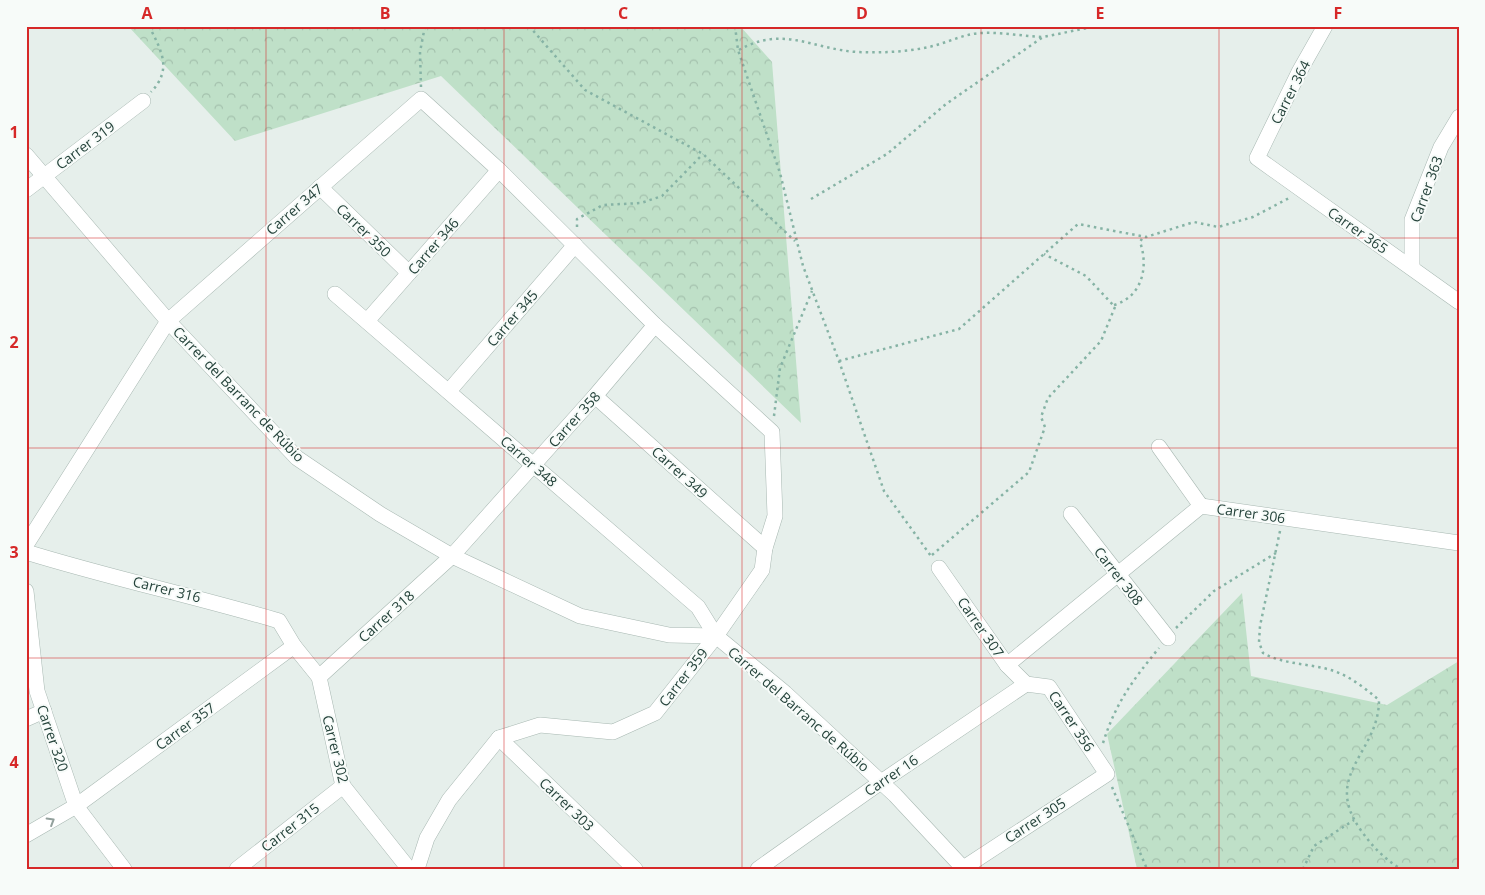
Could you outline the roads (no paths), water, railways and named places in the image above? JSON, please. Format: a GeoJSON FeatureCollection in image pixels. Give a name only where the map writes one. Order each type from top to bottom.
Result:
{"type":"FeatureCollection","features":[{"type":"Feature","properties":{"kind":"street","name":"Carrer 364"},"geometry":{"type":"LineString","coordinates":[[1257,158],[1299,72],[1326,26]]}},
{"type":"Feature","properties":{"kind":"street","name":"Carrer 319"},"geometry":{"type":"LineString","coordinates":[[26,190],[144,100]]}},
{"type":"Feature","properties":{"kind":"street","name":"Carrer 347"},"geometry":{"type":"LineString","coordinates":[[168,321],[320,186],[421,100],[499,170]]}},
{"type":"Feature","properties":{"kind":"street","name":"Carrer 363"},"geometry":{"type":"LineString","coordinates":[[1412,267],[1412,220],[1441,147],[1459,117]]}},
{"type":"Feature","properties":{"kind":"street","name":"Carrer del Barranc de Rúbio"},"geometry":{"type":"LineString","coordinates":[[26,155],[168,321],[297,458],[380,514],[452,556],[580,616],[669,635],[716,636],[785,693],[881,782],[963,868]]}},
{"type":"Feature","properties":{"kind":"street","name":"Carrer 365"},"geometry":{"type":"LineString","coordinates":[[1257,158],[1459,302]]}},
{"type":"Feature","properties":{"kind":"street"},"geometry":{"type":"LineString","coordinates":[[499,170],[655,325]]}},
{"type":"Feature","properties":{"kind":"street","name":"Carrer 346"},"geometry":{"type":"LineString","coordinates":[[367,321],[499,170]]}},
{"type":"Feature","properties":{"kind":"street","name":"Carrer 350"},"geometry":{"type":"LineString","coordinates":[[320,186],[409,273]]}},
{"type":"Feature","properties":{"kind":"street","name":"Carrer 345"},"geometry":{"type":"LineString","coordinates":[[449,391],[575,245]]}},
{"type":"Feature","properties":{"kind":"street","name":"Carrer 348"},"geometry":{"type":"LineString","coordinates":[[335,294],[698,608],[716,636]]}},
{"type":"Feature","properties":{"kind":"street"},"geometry":{"type":"LineString","coordinates":[[26,544],[168,321]]}},
{"type":"Feature","properties":{"kind":"street","name":"Carrer 358"},"geometry":{"type":"LineString","coordinates":[[452,556],[595,396],[655,325]]}},
{"type":"Feature","properties":{"kind":"street","name":"Carrer 359"},"geometry":{"type":"LineString","coordinates":[[499,738],[540,725],[613,732],[655,713],[716,636],[762,570],[765,548],[775,516],[772,432],[655,325]]}},
{"type":"Feature","properties":{"kind":"street","name":"Carrer 349"},"geometry":{"type":"LineString","coordinates":[[595,396],[765,548]]}},
{"type":"Feature","properties":{"kind":"street"},"geometry":{"type":"LineString","coordinates":[[1160,447],[1201,506]]}},
{"type":"Feature","properties":{"kind":"street","name":"Carrer 306"},"geometry":{"type":"LineString","coordinates":[[1007,665],[1201,506],[1459,543]]}},
{"type":"Feature","properties":{"kind":"street","name":"Carrer 308"},"geometry":{"type":"LineString","coordinates":[[1071,514],[1168,638]]}},
{"type":"Feature","properties":{"kind":"street","name":"Carrer 316"},"geometry":{"type":"LineString","coordinates":[[26,552],[76,567],[202,598],[278,621],[294,646]]}},
{"type":"Feature","properties":{"kind":"street","name":"Carrer 318"},"geometry":{"type":"LineString","coordinates":[[319,677],[452,556]]}},
{"type":"Feature","properties":{"kind":"street","name":"Carrer 307"},"geometry":{"type":"LineString","coordinates":[[935,562],[1007,665],[1026,684]]}},
{"type":"Feature","properties":{"kind":"street","name":"Carrer 320"},"geometry":{"type":"LineString","coordinates":[[26,591],[37,691],[76,806],[124,869]]}},
{"type":"Feature","properties":{"kind":"street","name":"Carrer 302"},"geometry":{"type":"LineString","coordinates":[[294,646],[319,677],[343,786],[409,869]]}},
{"type":"Feature","properties":{"kind":"street","name":"Carrer 357"},"geometry":{"type":"LineString","coordinates":[[26,835],[76,806],[294,646]]}},
{"type":"Feature","properties":{"kind":"street","name":"Carrer 16"},"geometry":{"type":"LineString","coordinates":[[758,869],[881,782],[1026,684]]}},
{"type":"Feature","properties":{"kind":"street","name":"Carrer 356"},"geometry":{"type":"LineString","coordinates":[[1026,684],[1049,687],[1107,774]]}},
{"type":"Feature","properties":{"kind":"street"},"geometry":{"type":"LineString","coordinates":[[26,720],[44,711]]}},
{"type":"Feature","properties":{"kind":"street"},"geometry":{"type":"LineString","coordinates":[[417,869],[428,838],[449,800],[499,738]]}},
{"type":"Feature","properties":{"kind":"street","name":"Carrer 303"},"geometry":{"type":"LineString","coordinates":[[499,738],[635,869]]}},
{"type":"Feature","properties":{"kind":"street","name":"Carrer 305"},"geometry":{"type":"LineString","coordinates":[[963,868],[1107,774]]}},
{"type":"Feature","properties":{"kind":"street","name":"Carrer 315"},"geometry":{"type":"LineString","coordinates":[[237,869],[343,786]]}}]}
